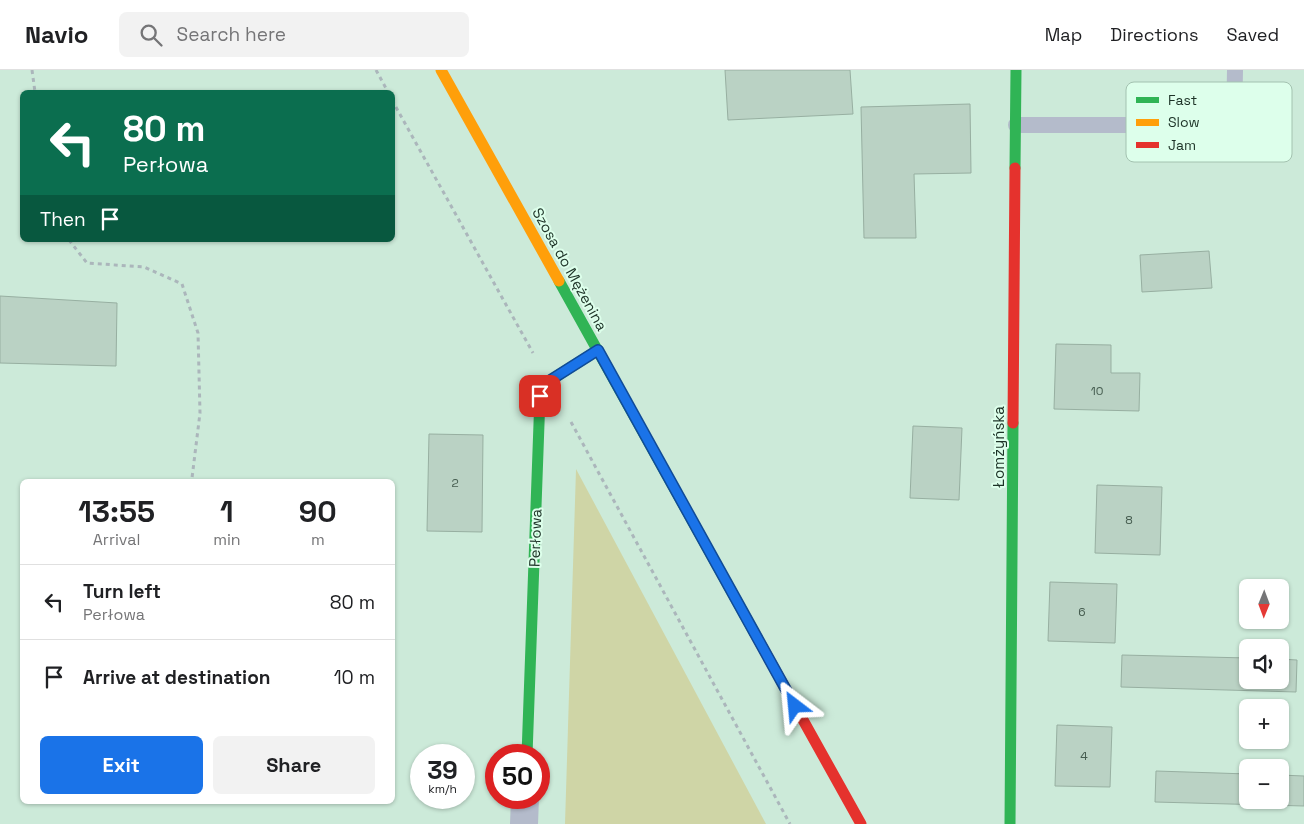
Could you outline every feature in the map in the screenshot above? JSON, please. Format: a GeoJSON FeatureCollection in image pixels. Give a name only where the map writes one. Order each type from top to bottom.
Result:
{"type":"FeatureCollection","features":[{"type":"Feature","properties":{"kind":"street","name":"Szosa do Mężenina"},"geometry":{"type":"LineString","coordinates":[[441,70],[861,824]]}},
{"type":"Feature","properties":{"kind":"street","name":"Łomżyńska"},"geometry":{"type":"LineString","coordinates":[[1010,824],[1016,70]]}},
{"type":"Feature","properties":{"kind":"street"},"geometry":{"type":"LineString","coordinates":[[549,381],[598,350]]}},
{"type":"Feature","properties":{"kind":"street","name":"Perłowa"},"geometry":{"type":"LineString","coordinates":[[527,744],[540,396],[549,381]]}},
{"type":"Feature","properties":{"kind":"street"},"geometry":{"type":"LineString","coordinates":[[524,824],[525,809]]}},
{"type":"Feature","properties":{"kind":"lane"},"geometry":{"type":"LineString","coordinates":[[1016,125],[1126,125]]}},
{"type":"Feature","properties":{"kind":"path"},"geometry":{"type":"LineString","coordinates":[[32,70],[35,90]]}},
{"type":"Feature","properties":{"kind":"path"},"geometry":{"type":"LineString","coordinates":[[376,70],[387,90]]}},
{"type":"Feature","properties":{"kind":"path"},"geometry":{"type":"LineString","coordinates":[[395,105],[549,381],[790,824]]}},
{"type":"Feature","properties":{"kind":"path"},"geometry":{"type":"LineString","coordinates":[[71,242],[87,263],[144,267],[182,284],[198,333],[200,413],[191,479]]}},
{"type":"Feature","properties":{"kind":"green space"},"geometry":{"type":"Polygon","coordinates":[[[576,469],[766,824],[565,824],[576,469]]]}},
{"type":"Feature","properties":{"kind":"building"},"geometry":{"type":"Polygon","coordinates":[[[725,70],[850,70],[853,114],[728,120],[725,70]]]}},
{"type":"Feature","properties":{"kind":"building"},"geometry":{"type":"Polygon","coordinates":[[[970,104],[971,173],[914,174],[916,238],[864,238],[861,107],[970,104]]]}},
{"type":"Feature","properties":{"kind":"building"},"geometry":{"type":"Polygon","coordinates":[[[1209,251],[1212,288],[1142,292],[1140,255],[1209,251]]]}},
{"type":"Feature","properties":{"kind":"building"},"geometry":{"type":"Polygon","coordinates":[[[0,296],[117,303],[116,366],[0,363],[0,296]]]}},
{"type":"Feature","properties":{"kind":"building"},"geometry":{"type":"Polygon","coordinates":[[[1056,344],[1111,345],[1111,373],[1140,373],[1139,411],[1054,409],[1056,344]]]}},
{"type":"Feature","properties":{"kind":"building"},"geometry":{"type":"Polygon","coordinates":[[[913,426],[962,428],[959,500],[910,498],[913,426]]]}},
{"type":"Feature","properties":{"kind":"building"},"geometry":{"type":"Polygon","coordinates":[[[429,434],[483,435],[482,532],[427,531],[429,434]]]}},
{"type":"Feature","properties":{"kind":"building"},"geometry":{"type":"Polygon","coordinates":[[[1097,485],[1162,487],[1160,555],[1095,553],[1097,485]]]}},
{"type":"Feature","properties":{"kind":"building"},"geometry":{"type":"Polygon","coordinates":[[[1050,582],[1117,584],[1115,643],[1048,641],[1050,582]]]}},
{"type":"Feature","properties":{"kind":"building"},"geometry":{"type":"Polygon","coordinates":[[[1122,655],[1239,658],[1239,689],[1289,689],[1289,660],[1297,660],[1296,692],[1121,687],[1122,655]]]}},
{"type":"Feature","properties":{"kind":"building"},"geometry":{"type":"Polygon","coordinates":[[[1057,725],[1112,727],[1110,787],[1055,786],[1057,725]]]}},
{"type":"Feature","properties":{"kind":"building"},"geometry":{"type":"Polygon","coordinates":[[[1156,771],[1239,774],[1239,804],[1155,802],[1156,771]]]}},
{"type":"Feature","properties":{"kind":"building"},"geometry":{"type":"Polygon","coordinates":[[[1289,775],[1304,776],[1304,806],[1289,806],[1289,775]]]}},
{"type":"Feature","properties":{"kind":"traffic: fast"},"geometry":{"type":"LineString","coordinates":[[1015,168],[1016,70]]}},
{"type":"Feature","properties":{"kind":"traffic: fast"},"geometry":{"type":"LineString","coordinates":[[559,281],[754,632]]}},
{"type":"Feature","properties":{"kind":"traffic: fast"},"geometry":{"type":"LineString","coordinates":[[527,744],[540,396],[549,381],[598,350]]}},
{"type":"Feature","properties":{"kind":"traffic: fast"},"geometry":{"type":"LineString","coordinates":[[1010,824],[1013,423]]}},
{"type":"Feature","properties":{"kind":"traffic: slow"},"geometry":{"type":"LineString","coordinates":[[441,70],[559,281]]}},
{"type":"Feature","properties":{"kind":"traffic: jam"},"geometry":{"type":"LineString","coordinates":[[1013,423],[1015,168]]}},
{"type":"Feature","properties":{"kind":"traffic: jam"},"geometry":{"type":"LineString","coordinates":[[754,632],[861,824]]}},
{"type":"Feature","properties":{"kind":"route"},"geometry":{"type":"LineString","coordinates":[[540,396],[549,381],[598,350],[795,706]]}}]}
